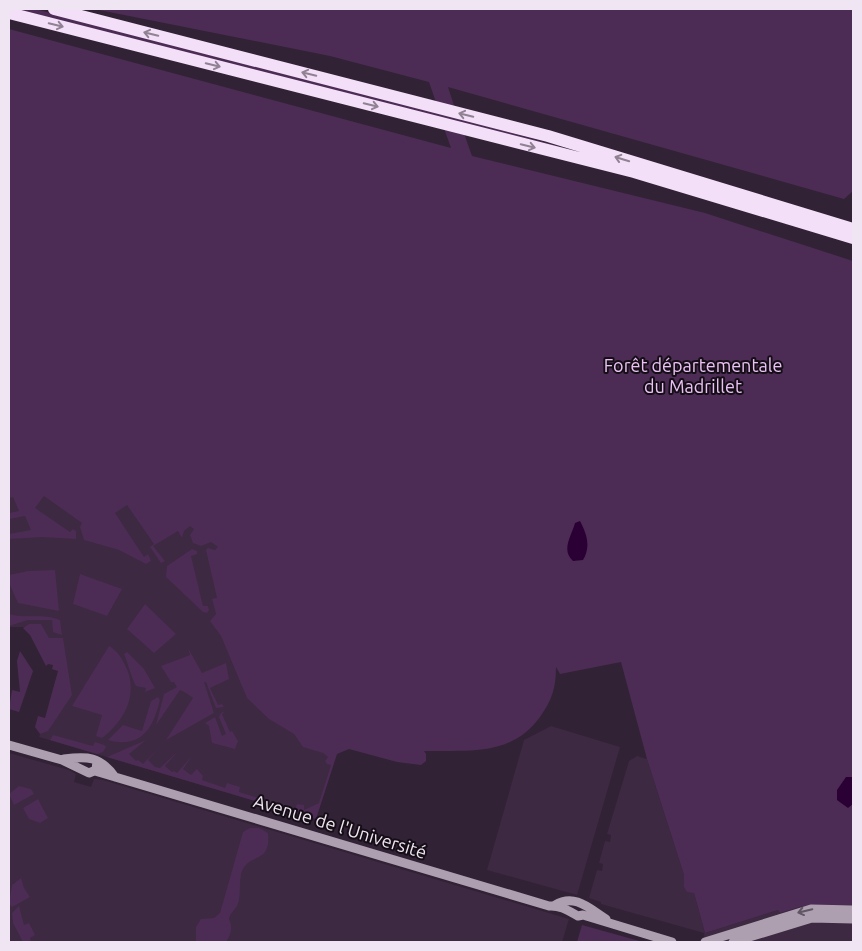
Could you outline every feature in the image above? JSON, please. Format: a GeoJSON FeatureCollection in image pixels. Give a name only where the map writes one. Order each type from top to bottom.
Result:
{"type":"FeatureCollection","features":[{"type":"Feature","properties":{"kind":"highway"},"geometry":{"type":"LineString","coordinates":[[54,9],[548,136],[853,229]]}},
{"type":"Feature","properties":{"kind":"highway"},"geometry":{"type":"LineString","coordinates":[[9,13],[634,172],[853,238]]}},
{"type":"Feature","properties":{"kind":"street"},"geometry":{"type":"LineString","coordinates":[[9,745],[62,760],[83,768],[88,773],[95,771],[98,766],[94,758],[62,760]]}},
{"type":"Feature","properties":{"kind":"street"},"geometry":{"type":"LineString","coordinates":[[83,768],[82,764],[86,758]]}},
{"type":"Feature","properties":{"kind":"street","name":"Avenue de l'Université"},"geometry":{"type":"LineString","coordinates":[[97,761],[109,769],[115,777]]}},
{"type":"Feature","properties":{"kind":"street","name":"Avenue de l'Université"},"geometry":{"type":"LineString","coordinates":[[95,771],[549,906],[573,911]]}},
{"type":"Feature","properties":{"kind":"street","name":"Avenue de l'Université"},"geometry":{"type":"LineString","coordinates":[[555,906],[560,902],[582,904]]}},
{"type":"Feature","properties":{"kind":"street"},"geometry":{"type":"LineString","coordinates":[[582,904],[587,911],[583,915]]}},
{"type":"Feature","properties":{"kind":"street"},"geometry":{"type":"LineString","coordinates":[[616,925],[582,904],[573,906],[573,911],[578,916],[583,915],[672,942]]}},
{"type":"Feature","properties":{"kind":"street"},"geometry":{"type":"LineString","coordinates":[[705,942],[811,909],[853,910]]}},
{"type":"Feature","properties":{"kind":"street"},"geometry":{"type":"LineString","coordinates":[[733,942],[812,918],[853,920]]}},
{"type":"Feature","properties":{"kind":"shaded area"},"geometry":{"type":"Polygon","coordinates":[[[9,460],[239,523],[339,746],[316,819],[39,737],[62,675],[36,627],[9,627],[9,460]]]}},
{"type":"Feature","properties":{"kind":"shaded area"},"geometry":{"type":"Polygon","coordinates":[[[580,521],[585,531],[587,550],[583,560],[573,561],[569,557],[567,548],[575,523],[580,521]]]}},
{"type":"Feature","properties":{"kind":"shaded area"},"geometry":{"type":"Polygon","coordinates":[[[551,726],[620,747],[577,895],[487,870],[524,740],[551,726]]]}},
{"type":"Feature","properties":{"kind":"shaded area"},"geometry":{"type":"Polygon","coordinates":[[[9,753],[69,770],[76,774],[74,782],[91,787],[94,779],[103,780],[569,919],[562,942],[9,942],[9,753]]]}},
{"type":"Feature","properties":{"kind":"shaded area"},"geometry":{"type":"Polygon","coordinates":[[[637,756],[647,759],[684,875],[684,887],[694,893],[705,933],[778,910],[780,913],[803,906],[853,905],[853,942],[705,942],[704,933],[601,904],[601,902],[589,898],[597,870],[602,871],[603,864],[599,863],[605,841],[610,842],[611,835],[607,834],[629,761],[637,756]]]}},
{"type":"Feature","properties":{"kind":"shaded area"},"geometry":{"type":"Polygon","coordinates":[[[846,777],[853,777],[853,804],[848,808],[837,800],[837,790],[846,777]]]}},
{"type":"Feature","properties":{"kind":"green space","name":"Forêt départementale du Madrillet"},"geometry":{"type":"Polygon","coordinates":[[[9,9],[35,9],[439,111],[429,82],[330,56],[94,9],[853,9],[853,191],[844,199],[448,87],[458,118],[619,163],[461,125],[472,156],[705,213],[853,261],[853,905],[803,906],[780,913],[778,910],[705,933],[694,893],[687,892],[684,887],[684,875],[647,759],[621,662],[560,674],[556,667],[552,694],[548,705],[540,717],[516,739],[502,745],[488,749],[424,751],[426,761],[421,765],[397,762],[349,749],[337,754],[316,819],[107,757],[146,740],[129,754],[136,761],[138,760],[143,764],[162,745],[148,760],[155,767],[160,768],[178,751],[165,766],[172,772],[177,773],[192,756],[183,769],[191,775],[197,769],[203,776],[202,780],[225,788],[227,783],[240,787],[239,792],[295,809],[297,804],[304,805],[304,810],[319,803],[331,765],[325,761],[328,757],[323,753],[303,747],[294,734],[269,719],[247,698],[221,636],[210,621],[216,614],[212,599],[217,598],[206,550],[208,548],[215,550],[218,547],[211,542],[201,546],[193,543],[190,535],[194,529],[190,526],[184,531],[182,538],[178,531],[153,546],[165,561],[161,563],[150,547],[154,544],[127,505],[115,513],[144,557],[148,554],[151,561],[146,564],[119,550],[84,540],[80,527],[82,523],[44,496],[35,508],[70,532],[73,529],[76,531],[76,539],[42,537],[9,539],[9,534],[31,530],[25,516],[9,519],[9,513],[19,511],[13,497],[9,498],[9,29],[451,148],[441,120],[9,9]]]}},
{"type":"Feature","properties":{"kind":"green space"},"geometry":{"type":"Polygon","coordinates":[[[192,549],[197,551],[197,554],[191,556],[203,606],[208,606],[209,610],[207,613],[203,612],[166,577],[167,566],[192,549]]]}},
{"type":"Feature","properties":{"kind":"green space"},"geometry":{"type":"Polygon","coordinates":[[[55,570],[59,611],[18,603],[9,583],[9,575],[28,571],[55,570]]]}},
{"type":"Feature","properties":{"kind":"green space"},"geometry":{"type":"Polygon","coordinates":[[[80,574],[122,589],[107,616],[73,604],[80,574]]]}},
{"type":"Feature","properties":{"kind":"green space"},"geometry":{"type":"Polygon","coordinates":[[[145,604],[176,634],[154,653],[127,629],[145,604]]]}},
{"type":"Feature","properties":{"kind":"green space"},"geometry":{"type":"Polygon","coordinates":[[[9,614],[60,620],[62,635],[53,632],[52,620],[28,620],[9,626],[9,614]]]}},
{"type":"Feature","properties":{"kind":"green space"},"geometry":{"type":"Polygon","coordinates":[[[29,624],[41,624],[49,638],[63,638],[72,695],[48,731],[40,734],[35,727],[38,716],[45,718],[58,671],[52,669],[53,665],[48,664],[46,666],[30,635],[23,628],[29,624]]]}},
{"type":"Feature","properties":{"kind":"green space"},"geometry":{"type":"Polygon","coordinates":[[[109,646],[118,653],[124,663],[131,684],[128,704],[124,714],[118,723],[102,738],[96,736],[102,715],[72,706],[109,646]]]}},
{"type":"Feature","properties":{"kind":"green space"},"geometry":{"type":"Polygon","coordinates":[[[188,648],[202,673],[226,663],[229,679],[210,688],[218,705],[222,704],[224,707],[216,708],[206,682],[204,682],[214,713],[166,740],[193,698],[180,690],[156,725],[164,694],[177,687],[174,682],[171,682],[161,666],[190,655],[188,648]]]}},
{"type":"Feature","properties":{"kind":"green space"},"geometry":{"type":"Polygon","coordinates":[[[20,651],[33,671],[19,712],[9,709],[12,690],[20,692],[17,661],[20,651]]]}},
{"type":"Feature","properties":{"kind":"green space"},"geometry":{"type":"Polygon","coordinates":[[[127,652],[144,669],[155,688],[145,692],[146,688],[136,686],[124,654],[127,652]]]}},
{"type":"Feature","properties":{"kind":"green space"},"geometry":{"type":"Polygon","coordinates":[[[158,697],[160,700],[154,720],[144,734],[129,742],[108,740],[123,725],[142,731],[151,701],[158,697]]]}},
{"type":"Feature","properties":{"kind":"green space"},"geometry":{"type":"Polygon","coordinates":[[[225,711],[222,714],[230,732],[232,731],[238,741],[235,749],[212,743],[209,726],[205,723],[215,717],[222,736],[226,734],[219,717],[221,713],[225,711]]]}},
{"type":"Feature","properties":{"kind":"green space"},"geometry":{"type":"Polygon","coordinates":[[[53,735],[93,746],[95,742],[106,747],[103,752],[97,754],[50,740],[53,735]]]}},
{"type":"Feature","properties":{"kind":"green space"},"geometry":{"type":"Polygon","coordinates":[[[19,786],[31,789],[34,794],[14,805],[9,794],[19,786]]]}},
{"type":"Feature","properties":{"kind":"green space"},"geometry":{"type":"Polygon","coordinates":[[[38,799],[48,818],[40,823],[29,819],[23,808],[38,799]]]}},
{"type":"Feature","properties":{"kind":"green space"},"geometry":{"type":"Polygon","coordinates":[[[250,828],[259,828],[268,833],[268,843],[263,854],[246,865],[242,871],[237,906],[229,919],[231,931],[229,936],[226,942],[196,942],[196,927],[201,919],[214,918],[220,913],[243,832],[250,828]]]}},
{"type":"Feature","properties":{"kind":"green space"},"geometry":{"type":"Polygon","coordinates":[[[21,878],[24,888],[30,897],[12,907],[9,904],[12,885],[21,878]]]}},
{"type":"Feature","properties":{"kind":"green space"},"geometry":{"type":"Polygon","coordinates":[[[19,906],[24,925],[29,923],[35,935],[30,938],[31,942],[23,942],[13,923],[12,913],[19,906]]]}},
{"type":"Feature","properties":{"kind":"green space"},"geometry":{"type":"Polygon","coordinates":[[[582,925],[643,942],[577,942],[582,925]]]}}]}
